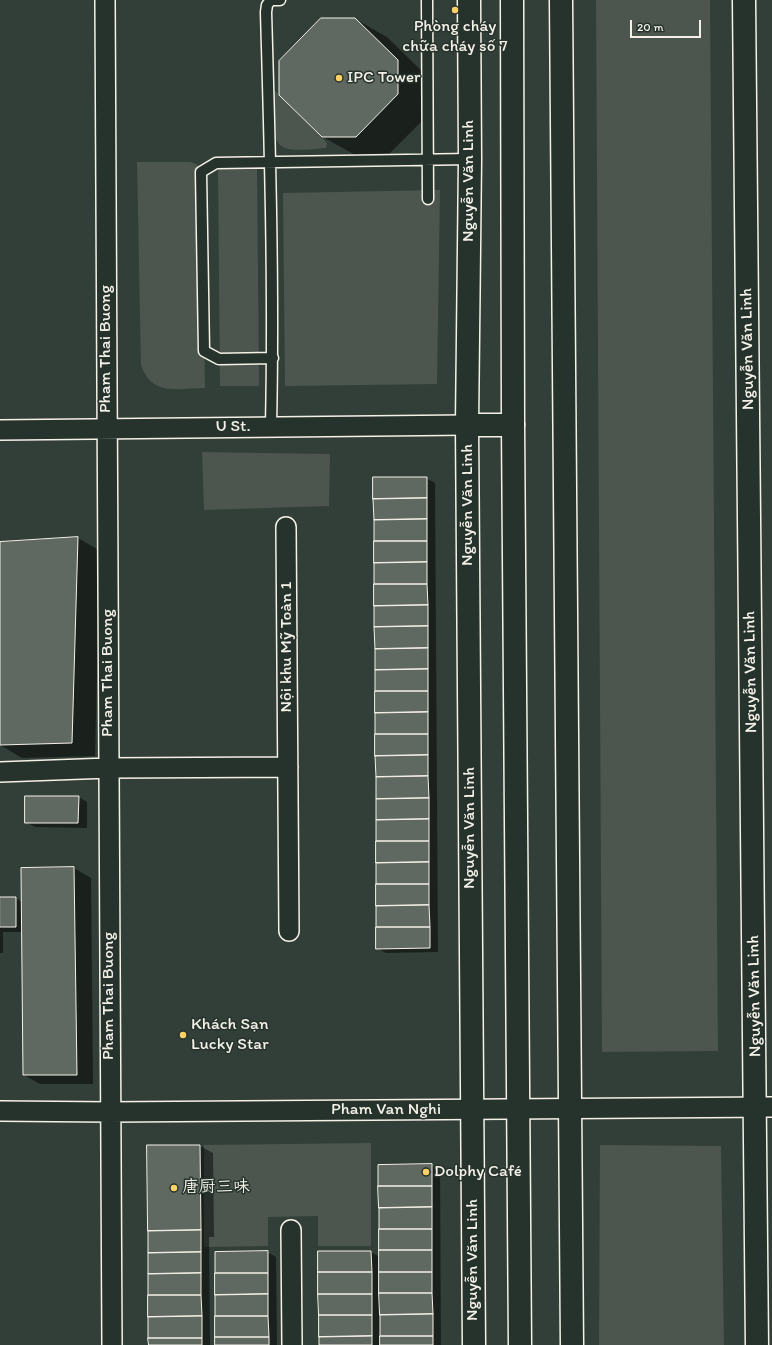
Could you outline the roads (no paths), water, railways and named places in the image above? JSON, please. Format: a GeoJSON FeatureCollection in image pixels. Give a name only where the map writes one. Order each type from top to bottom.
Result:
{"type":"FeatureCollection","features":[{"type":"Feature","properties":{"kind":"main road","name":"Nguyễn Văn Linh"},"geometry":{"type":"LineString","coordinates":[[469,0],[470,159],[467,425],[474,1345]]}},
{"type":"Feature","properties":{"kind":"main road"},"geometry":{"type":"LineString","coordinates":[[512,0],[513,425],[520,1345]]}},
{"type":"Feature","properties":{"kind":"main road"},"geometry":{"type":"LineString","coordinates":[[561,0],[572,1345]]}},
{"type":"Feature","properties":{"kind":"main road","name":"Nguyễn Văn Linh"},"geometry":{"type":"LineString","coordinates":[[744,0],[764,1107],[757,1345]]}},
{"type":"Feature","properties":{"kind":"main road"},"geometry":{"type":"LineString","coordinates":[[467,425],[513,425]]}},
{"type":"Feature","properties":{"kind":"street","name":"Pham Thai Buong"},"geometry":{"type":"LineString","coordinates":[[105,0],[106,428],[112,1345]]}},
{"type":"Feature","properties":{"kind":"street","name":"U St."},"geometry":{"type":"LineString","coordinates":[[0,430],[467,425]]}},
{"type":"Feature","properties":{"kind":"street","name":"Nội khu Mỹ Toàn 1"},"geometry":{"type":"LineString","coordinates":[[286,528],[290,931]]}},
{"type":"Feature","properties":{"kind":"street"},"geometry":{"type":"LineString","coordinates":[[0,772],[109,768],[288,767]]}},
{"type":"Feature","properties":{"kind":"street","name":"Pham Van Nghi"},"geometry":{"type":"LineString","coordinates":[[0,1111],[110,1112],[764,1107]]}},
{"type":"Feature","properties":{"kind":"street"},"geometry":{"type":"LineString","coordinates":[[291,1230],[292,1345]]}},
{"type":"Feature","properties":{"kind":"lane"},"geometry":{"type":"LineString","coordinates":[[271,426],[273,358],[266,12],[267,5],[271,0],[280,0]]}},
{"type":"Feature","properties":{"kind":"lane"},"geometry":{"type":"LineString","coordinates":[[427,0],[428,199]]}},
{"type":"Feature","properties":{"kind":"lane"},"geometry":{"type":"LineString","coordinates":[[273,358],[219,359],[204,351],[201,172],[216,162],[470,159]]}},
{"type":"Feature","properties":{"kind":"place","name":"Phòng cháy chữa cháy số 7"},"geometry":{"type":"Point","coordinates":[455,10]}},
{"type":"Feature","properties":{"kind":"place","name":"IPC Tower"},"geometry":{"type":"Point","coordinates":[339,78]}},
{"type":"Feature","properties":{"kind":"place","name":"Khách Sạn Lucky Star"},"geometry":{"type":"Point","coordinates":[183,1035]}},
{"type":"Feature","properties":{"kind":"place","name":"Dolphy Café"},"geometry":{"type":"Point","coordinates":[426,1172]}},
{"type":"Feature","properties":{"kind":"place","name":"唐厨三味"},"geometry":{"type":"Point","coordinates":[174,1188]}}]}
